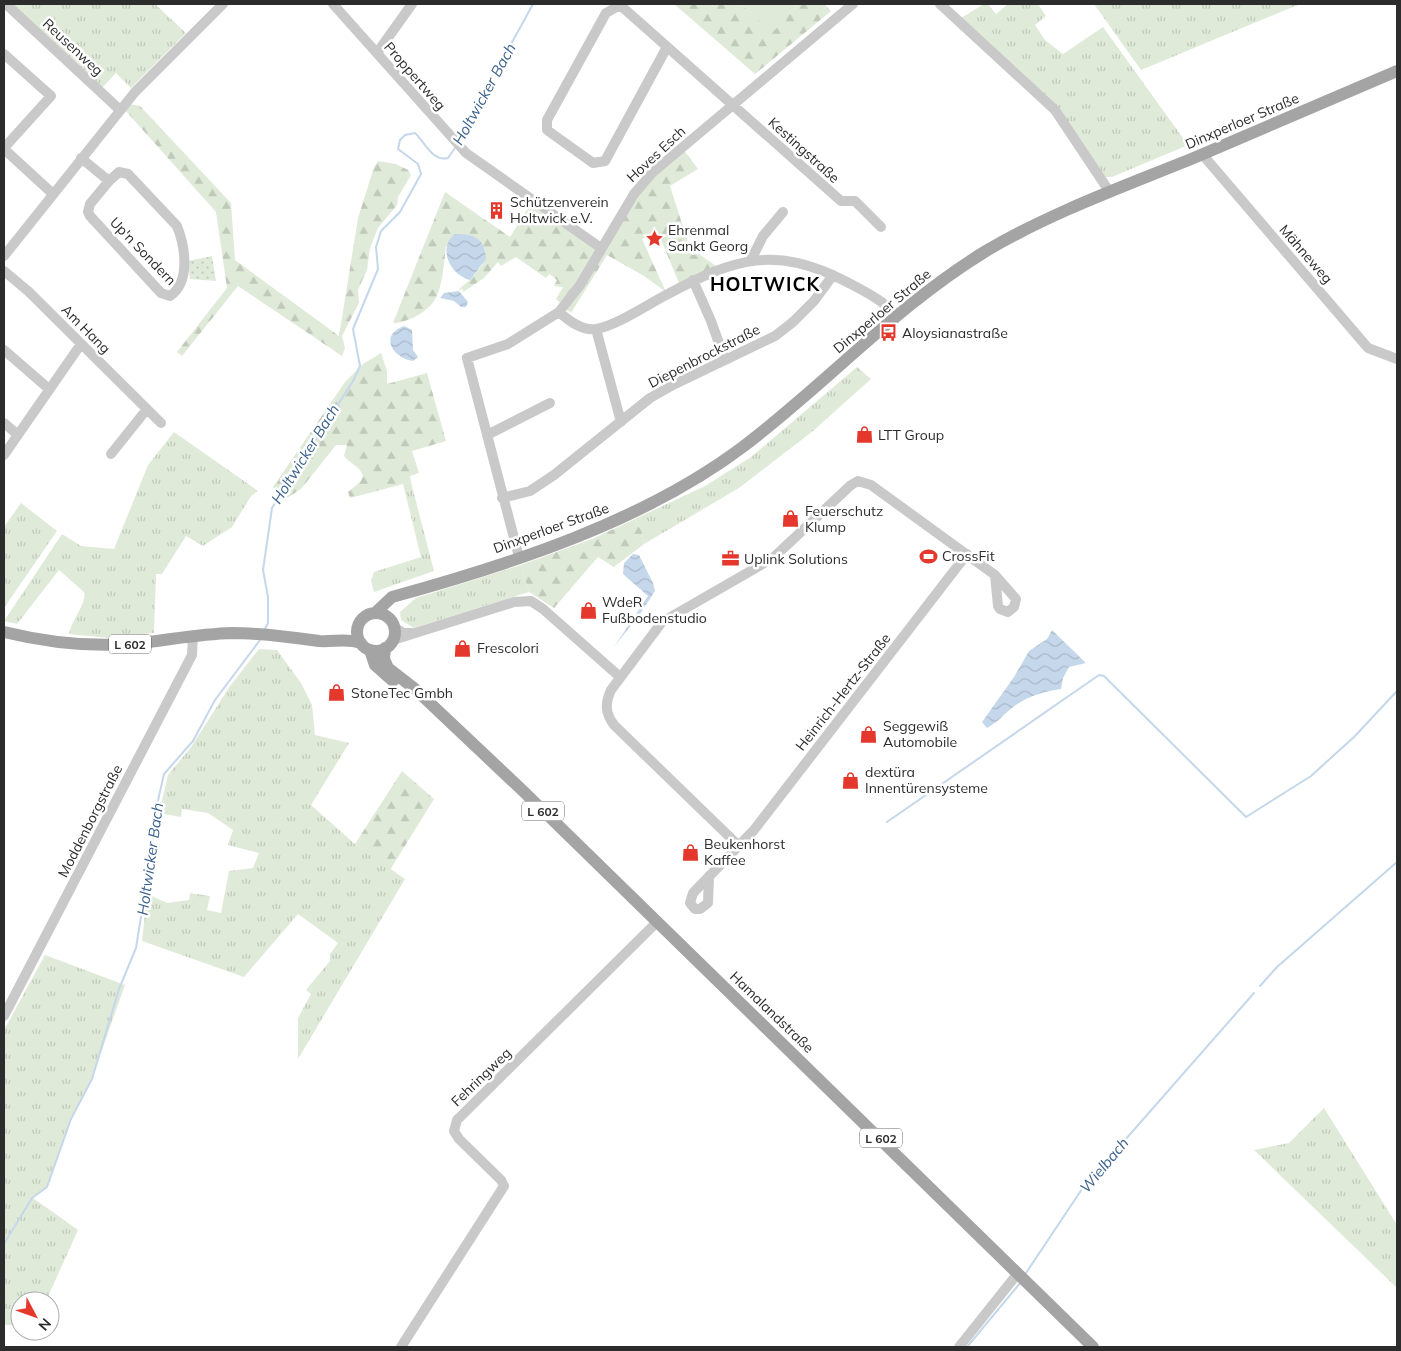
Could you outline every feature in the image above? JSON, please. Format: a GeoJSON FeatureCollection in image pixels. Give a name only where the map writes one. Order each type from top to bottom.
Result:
{"type":"FeatureCollection","features":[{"type":"Feature","properties":{"kind":"main road","name":"Dinxperloer Straße"},"geometry":{"type":"LineString","coordinates":[[375,613],[392,597],[519,557],[628,515],[701,476],[744,446],[788,411],[897,315],[931,288],[986,251],[1030,228],[1110,191],[1397,71]]}},
{"type":"Feature","properties":{"kind":"main road"},"geometry":{"type":"LineString","coordinates":[[391,634],[390,608],[403,594]]}},
{"type":"Feature","properties":{"kind":"main road"},"geometry":{"type":"LineString","coordinates":[[375,613],[381,614],[391,634]]}},
{"type":"Feature","properties":{"kind":"main road","name":"L 602"},"geometry":{"type":"LineString","coordinates":[[4,632],[34,639],[80,645],[129,644],[193,636],[256,634],[308,639],[353,631],[366,616],[375,613]]}},
{"type":"Feature","properties":{"kind":"main road","name":"L 602"},"geometry":{"type":"LineString","coordinates":[[357,628],[365,647]]}},
{"type":"Feature","properties":{"kind":"main road"},"geometry":{"type":"LineString","coordinates":[[308,639],[323,641],[348,640],[365,647],[391,634]]}},
{"type":"Feature","properties":{"kind":"main road","name":"Hamalandstraße"},"geometry":{"type":"LineString","coordinates":[[391,634],[384,659],[388,668],[427,701],[522,790],[1093,1347]]}},
{"type":"Feature","properties":{"kind":"main road","name":"Hamalandstraße"},"geometry":{"type":"LineString","coordinates":[[365,647],[379,671],[412,694],[427,701]]}},
{"type":"Feature","properties":{"kind":"street","name":"Reusenweg"},"geometry":{"type":"LineString","coordinates":[[6,4],[120,110]]}},
{"type":"Feature","properties":{"kind":"street"},"geometry":{"type":"LineString","coordinates":[[4,256],[134,92],[223,4]]}},
{"type":"Feature","properties":{"kind":"street","name":"Proppertweg"},"geometry":{"type":"LineString","coordinates":[[333,4],[466,154],[601,248]]}},
{"type":"Feature","properties":{"kind":"street"},"geometry":{"type":"LineString","coordinates":[[377,53],[412,4]]}},
{"type":"Feature","properties":{"kind":"street","name":"Hoves Esch"},"geometry":{"type":"LineString","coordinates":[[519,557],[502,498],[467,358],[508,344],[559,312],[580,285],[634,194],[652,173],[853,4]]}},
{"type":"Feature","properties":{"kind":"street"},"geometry":{"type":"LineString","coordinates":[[940,4],[1055,110],[1110,191]]}},
{"type":"Feature","properties":{"kind":"street","name":"Kestingstraße"},"geometry":{"type":"LineString","coordinates":[[667,47],[605,161],[593,164],[551,134],[546,126],[547,120],[606,12],[620,5],[841,201],[855,201],[882,227]]}},
{"type":"Feature","properties":{"kind":"street"},"geometry":{"type":"LineString","coordinates":[[4,54],[51,96],[4,148],[53,194]]}},
{"type":"Feature","properties":{"kind":"street","name":"Mähneweg"},"geometry":{"type":"LineString","coordinates":[[1202,154],[1368,348],[1397,359]]}},
{"type":"Feature","properties":{"kind":"street"},"geometry":{"type":"LineString","coordinates":[[81,158],[109,181]]}},
{"type":"Feature","properties":{"kind":"street","name":"Up'n Sondern"},"geometry":{"type":"LineString","coordinates":[[119,172],[128,174],[177,226],[180,233],[184,274],[182,282],[170,296],[161,293],[88,212],[90,204],[109,181],[119,172]]}},
{"type":"Feature","properties":{"kind":"street"},"geometry":{"type":"LineString","coordinates":[[751,260],[763,236],[783,212]]}},
{"type":"Feature","properties":{"kind":"street"},"geometry":{"type":"LineString","coordinates":[[559,312],[570,322],[586,328],[596,329],[614,322],[693,280],[729,266],[751,260],[776,259],[808,265],[833,275],[883,301],[897,315]]}},
{"type":"Feature","properties":{"kind":"street","name":"Am Hang"},"geometry":{"type":"LineString","coordinates":[[4,272],[26,289],[161,423]]}},
{"type":"Feature","properties":{"kind":"street","name":"Diepenbrockstraße"},"geometry":{"type":"LineString","coordinates":[[502,498],[530,491],[554,475],[650,398],[673,385],[764,342],[793,322],[814,300],[833,275]]}},
{"type":"Feature","properties":{"kind":"street"},"geometry":{"type":"LineString","coordinates":[[693,280],[725,360]]}},
{"type":"Feature","properties":{"kind":"street"},"geometry":{"type":"LineString","coordinates":[[596,329],[621,422]]}},
{"type":"Feature","properties":{"kind":"street"},"geometry":{"type":"LineString","coordinates":[[4,455],[81,344]]}},
{"type":"Feature","properties":{"kind":"street"},"geometry":{"type":"LineString","coordinates":[[4,350],[49,389]]}},
{"type":"Feature","properties":{"kind":"street"},"geometry":{"type":"LineString","coordinates":[[487,435],[550,403]]}},
{"type":"Feature","properties":{"kind":"street"},"geometry":{"type":"LineString","coordinates":[[111,454],[147,409]]}},
{"type":"Feature","properties":{"kind":"street"},"geometry":{"type":"LineString","coordinates":[[4,423],[18,435]]}},
{"type":"Feature","properties":{"kind":"street"},"geometry":{"type":"LineString","coordinates":[[738,845],[610,720],[607,714],[607,699],[620,677],[662,622],[773,558],[851,485],[862,481],[995,575]]}},
{"type":"Feature","properties":{"kind":"street","name":"Heinrich-Hertz-Straße"},"geometry":{"type":"LineString","coordinates":[[709,876],[786,788],[967,554]]}},
{"type":"Feature","properties":{"kind":"street"},"geometry":{"type":"LineString","coordinates":[[391,634],[416,634],[514,602],[531,601],[620,677]]}},
{"type":"Feature","properties":{"kind":"street","name":"Moddenborgstraße"},"geometry":{"type":"LineString","coordinates":[[4,1016],[192,655],[193,636]]}},
{"type":"Feature","properties":{"kind":"street","name":"Fehringweg"},"geometry":{"type":"LineString","coordinates":[[401,1347],[504,1186],[501,1180],[459,1139],[454,1131],[456,1120],[658,922]]}},
{"type":"Feature","properties":{"kind":"street"},"geometry":{"type":"LineString","coordinates":[[959,1347],[1021,1276]]}},
{"type":"Feature","properties":{"kind":"green space"},"geometry":{"type":"Polygon","coordinates":[[[11,4],[155,4],[186,33],[131,88],[116,73],[102,88],[11,4]]]}},
{"type":"Feature","properties":{"kind":"green space"},"geometry":{"type":"Polygon","coordinates":[[[674,4],[741,4],[772,32],[799,4],[824,4],[831,11],[755,74],[674,4]]]}},
{"type":"Feature","properties":{"kind":"green space"},"geometry":{"type":"Polygon","coordinates":[[[741,4],[799,4],[772,33],[741,4]]]}},
{"type":"Feature","properties":{"kind":"green space"},"geometry":{"type":"Polygon","coordinates":[[[984,4],[988,4],[996,14],[1008,4],[1038,4],[1046,16],[1035,25],[1045,40],[1063,54],[1103,27],[1188,145],[1112,177],[1105,177],[1054,105],[961,18],[984,4]]]}},
{"type":"Feature","properties":{"kind":"green space"},"geometry":{"type":"Polygon","coordinates":[[[1094,4],[1300,4],[1141,70],[1094,4]]]}},
{"type":"Feature","properties":{"kind":"green space"},"geometry":{"type":"Polygon","coordinates":[[[129,104],[140,106],[231,203],[235,260],[339,336],[358,218],[374,167],[378,161],[396,164],[408,170],[411,175],[398,197],[397,205],[378,228],[370,248],[367,270],[358,290],[359,303],[342,336],[345,348],[342,356],[238,286],[182,356],[177,352],[227,288],[216,212],[125,110],[129,104]]]}},
{"type":"Feature","properties":{"kind":"green space"},"geometry":{"type":"Polygon","coordinates":[[[680,145],[698,169],[670,186],[692,255],[699,254],[716,266],[679,283],[657,230],[642,239],[666,292],[644,276],[607,255],[571,313],[556,299],[563,287],[554,286],[557,280],[549,274],[546,278],[516,257],[501,266],[498,262],[484,278],[463,292],[462,288],[461,290],[459,289],[470,280],[483,264],[446,246],[441,282],[434,301],[426,310],[415,316],[398,323],[393,323],[445,192],[510,237],[530,205],[597,249],[630,195],[680,145]]]}},
{"type":"Feature","properties":{"kind":"green space"},"geometry":{"type":"Polygon","coordinates":[[[212,256],[216,281],[190,279],[188,261],[212,256]]]}},
{"type":"Feature","properties":{"kind":"green space"},"geometry":{"type":"Polygon","coordinates":[[[381,353],[387,371],[387,384],[427,373],[446,441],[412,451],[419,473],[410,476],[411,482],[350,498],[348,492],[360,482],[363,476],[360,470],[344,456],[347,445],[336,445],[301,489],[287,498],[273,487],[345,382],[363,364],[381,353]]]}},
{"type":"Feature","properties":{"kind":"green space"},"geometry":{"type":"Polygon","coordinates":[[[857,367],[871,379],[813,431],[739,488],[644,544],[642,532],[635,519],[705,486],[751,457],[857,367]]]}},
{"type":"Feature","properties":{"kind":"green space"},"geometry":{"type":"Polygon","coordinates":[[[174,432],[258,491],[251,496],[232,527],[203,546],[186,536],[162,574],[156,574],[154,633],[109,638],[69,634],[85,593],[59,570],[17,624],[4,621],[62,534],[81,546],[114,549],[148,465],[174,432]]]}},
{"type":"Feature","properties":{"kind":"green space"},"geometry":{"type":"Polygon","coordinates":[[[411,482],[434,571],[374,592],[371,581],[374,572],[421,557],[403,484],[411,482]]]}},
{"type":"Feature","properties":{"kind":"green space"},"geometry":{"type":"Polygon","coordinates":[[[21,503],[57,531],[4,608],[4,527],[21,503]]]}},
{"type":"Feature","properties":{"kind":"green space"},"geometry":{"type":"Polygon","coordinates":[[[635,519],[642,532],[644,544],[614,567],[598,557],[554,608],[529,592],[521,565],[592,539],[635,519]]]}},
{"type":"Feature","properties":{"kind":"green space"},"geometry":{"type":"Polygon","coordinates":[[[521,565],[529,592],[414,628],[401,620],[400,612],[416,598],[521,565]]]}},
{"type":"Feature","properties":{"kind":"green space"},"geometry":{"type":"Polygon","coordinates":[[[259,649],[277,650],[301,683],[312,705],[315,735],[349,743],[311,805],[355,844],[405,879],[298,1059],[298,1018],[311,994],[306,990],[330,961],[330,954],[338,943],[298,914],[244,977],[142,941],[147,894],[167,903],[189,900],[190,893],[210,896],[207,910],[221,913],[229,871],[253,868],[259,853],[228,845],[233,830],[208,813],[182,809],[181,817],[159,813],[168,775],[191,747],[230,686],[259,649]]]}},
{"type":"Feature","properties":{"kind":"green space"},"geometry":{"type":"Polygon","coordinates":[[[402,771],[434,799],[390,870],[355,844],[402,771]]]}},
{"type":"Feature","properties":{"kind":"green space"},"geometry":{"type":"Polygon","coordinates":[[[45,955],[125,985],[91,1081],[71,1119],[47,1187],[33,1198],[78,1230],[51,1291],[10,1291],[10,1325],[4,1325],[4,1030],[45,955]]]}},
{"type":"Feature","properties":{"kind":"green space"},"geometry":{"type":"Polygon","coordinates":[[[1324,1108],[1397,1225],[1397,1288],[1254,1150],[1289,1143],[1324,1108]]]}},
{"type":"Feature","properties":{"kind":"water"},"geometry":{"type":"Polygon","coordinates":[[[455,234],[473,236],[481,242],[485,252],[486,259],[470,280],[457,273],[448,260],[447,246],[455,234]]]}},
{"type":"Feature","properties":{"kind":"water"},"geometry":{"type":"Polygon","coordinates":[[[459,291],[468,302],[466,307],[461,307],[454,301],[440,298],[444,293],[459,291]]]}},
{"type":"Feature","properties":{"kind":"water"},"geometry":{"type":"Polygon","coordinates":[[[404,326],[412,330],[413,350],[418,357],[413,361],[399,356],[391,346],[390,340],[392,335],[396,330],[404,326]]]}},
{"type":"Feature","properties":{"kind":"water"},"geometry":{"type":"Polygon","coordinates":[[[633,554],[639,555],[655,591],[614,647],[648,596],[623,574],[624,563],[633,554]]]}},
{"type":"Feature","properties":{"kind":"water"},"geometry":{"type":"Polygon","coordinates":[[[1052,630],[1086,663],[1069,667],[1063,678],[1061,689],[1041,693],[1023,700],[987,728],[982,722],[1014,677],[1029,651],[1047,639],[1052,630]]]}},
{"type":"Feature","properties":{"kind":"waterway","name":"Holtwicker Bach"},"geometry":{"type":"LineString","coordinates":[[459,139],[533,4]]}},
{"type":"Feature","properties":{"kind":"waterway","name":"Holtwicker Bach"},"geometry":{"type":"LineString","coordinates":[[265,629],[268,623],[268,597],[263,570],[272,508],[353,381],[360,366],[353,329],[378,269],[376,247],[381,231],[400,212],[421,174],[418,164],[398,149],[400,140],[405,135],[415,133],[433,154],[442,158],[448,158],[455,148]]}},
{"type":"Feature","properties":{"kind":"waterway","name":"Holtwicker Bach"},"geometry":{"type":"LineString","coordinates":[[4,1244],[32,1198],[47,1187],[71,1119],[92,1079],[119,989],[136,948],[153,842],[152,827],[164,774],[193,741],[215,700],[260,640]]}},
{"type":"Feature","properties":{"kind":"waterway"},"geometry":{"type":"LineString","coordinates":[[887,822],[1099,675],[1104,676],[1246,817],[1311,776],[1354,737],[1397,691]]}},
{"type":"Feature","properties":{"kind":"waterway","name":"Wielbach"},"geometry":{"type":"LineString","coordinates":[[1260,986],[1277,967],[1397,862]]}},
{"type":"Feature","properties":{"kind":"waterway","name":"Wielbach"},"geometry":{"type":"LineString","coordinates":[[1026,1273],[1082,1189],[1254,993]]}},
{"type":"Feature","properties":{"kind":"waterway","name":"Wielbach"},"geometry":{"type":"LineString","coordinates":[[967,1347],[1021,1282]]}},
{"type":"Feature","properties":{"kind":"place","name":"Schützenverein Holtwick e.V."},"geometry":{"type":"Point","coordinates":[496,210]}},
{"type":"Feature","properties":{"kind":"place","name":"Ehrenmal Sankt Georg"},"geometry":{"type":"Point","coordinates":[654,238]}},
{"type":"Feature","properties":{"kind":"place","name":"Aloysianastraße"},"geometry":{"type":"Point","coordinates":[888,333]}},
{"type":"Feature","properties":{"kind":"place","name":"LTT Group"},"geometry":{"type":"Point","coordinates":[864,435]}},
{"type":"Feature","properties":{"kind":"place","name":"Feuerschutz Klump"},"geometry":{"type":"Point","coordinates":[791,519]}},
{"type":"Feature","properties":{"kind":"place","name":"CrossFit"},"geometry":{"type":"Point","coordinates":[928,556]}},
{"type":"Feature","properties":{"kind":"place","name":"Uplink Solutions"},"geometry":{"type":"Point","coordinates":[730,559]}},
{"type":"Feature","properties":{"kind":"place","name":"WdeR Fußbodenstudio"},"geometry":{"type":"Point","coordinates":[588,610]}},
{"type":"Feature","properties":{"kind":"place","name":"Frescolori"},"geometry":{"type":"Point","coordinates":[463,648]}},
{"type":"Feature","properties":{"kind":"place","name":"StoneTec Gmbh"},"geometry":{"type":"Point","coordinates":[337,693]}},
{"type":"Feature","properties":{"kind":"place","name":"Seggewiß Automobile"},"geometry":{"type":"Point","coordinates":[869,734]}},
{"type":"Feature","properties":{"kind":"place","name":"dextüra Innentürensysteme"},"geometry":{"type":"Point","coordinates":[851,780]}},
{"type":"Feature","properties":{"kind":"place","name":"Beukenhorst Kaffee"},"geometry":{"type":"Point","coordinates":[690,852]}},
{"type":"Feature","properties":{"kind":"district","name":"HOLTWICK"},"geometry":{"type":"Point","coordinates":[765,284]}}]}
